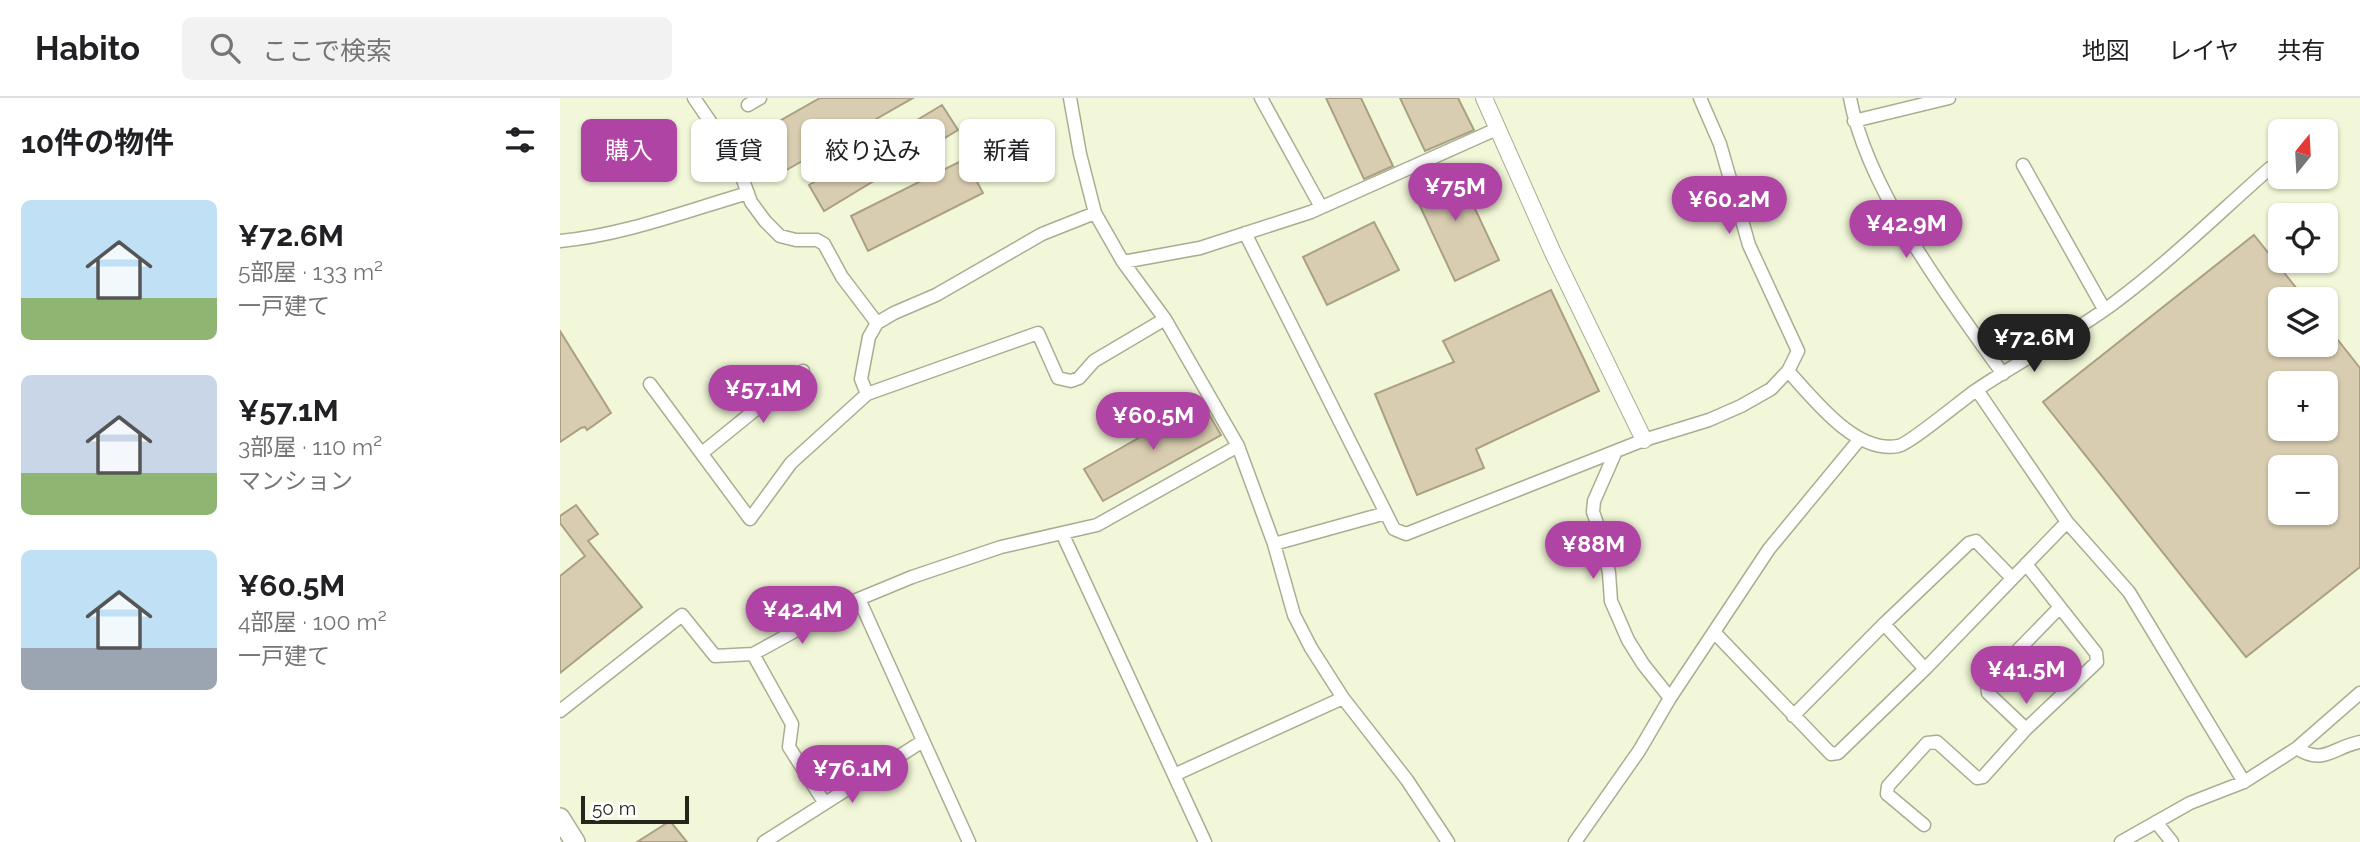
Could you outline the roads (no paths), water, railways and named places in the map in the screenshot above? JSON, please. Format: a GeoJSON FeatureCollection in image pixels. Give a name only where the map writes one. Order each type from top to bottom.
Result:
{"type":"FeatureCollection","features":[{"type":"Feature","properties":{"kind":"main road"},"geometry":{"type":"LineString","coordinates":[[560,818],[575,842]]}},
{"type":"Feature","properties":{"kind":"street"},"geometry":{"type":"LineString","coordinates":[[694,98],[735,158],[751,202],[765,221],[780,236],[796,240],[817,240],[824,244],[842,277],[877,323]]}},
{"type":"Feature","properties":{"kind":"street"},"geometry":{"type":"LineString","coordinates":[[748,105],[760,98]]}},
{"type":"Feature","properties":{"kind":"street"},"geometry":{"type":"LineString","coordinates":[[1070,98],[1080,154],[1095,213],[1123,261],[1165,319],[1238,446],[1273,544],[1294,615],[1311,648],[1343,698],[1407,780],[1447,842]]}},
{"type":"Feature","properties":{"kind":"street"},"geometry":{"type":"LineString","coordinates":[[1261,98],[1321,207]]}},
{"type":"Feature","properties":{"kind":"street"},"geometry":{"type":"LineString","coordinates":[[1484,98],[1553,253],[1644,440]]}},
{"type":"Feature","properties":{"kind":"street"},"geometry":{"type":"LineString","coordinates":[[1245,233],[1394,529],[1406,534],[1644,440],[1709,420],[1771,389],[1788,371],[1798,351],[1748,245],[1720,144],[1700,98]]}},
{"type":"Feature","properties":{"kind":"street"},"geometry":{"type":"LineString","coordinates":[[1850,98],[1854,121],[1863,145],[1898,217],[1954,306],[2003,374]]}},
{"type":"Feature","properties":{"kind":"street"},"geometry":{"type":"LineString","coordinates":[[1854,121],[1949,98]]}},
{"type":"Feature","properties":{"kind":"street"},"geometry":{"type":"LineString","coordinates":[[1123,261],[1200,248],[1321,207],[1499,128]]}},
{"type":"Feature","properties":{"kind":"street"},"geometry":{"type":"LineString","coordinates":[[2023,165],[2104,309]]}},
{"type":"Feature","properties":{"kind":"street"},"geometry":{"type":"LineString","coordinates":[[1788,371],[1821,407],[1859,440],[1875,445],[1899,447],[1977,390],[2104,309],[2197,233],[2268,170]]}},
{"type":"Feature","properties":{"kind":"street"},"geometry":{"type":"LineString","coordinates":[[560,241],[627,229],[748,193]]}},
{"type":"Feature","properties":{"kind":"street"},"geometry":{"type":"LineString","coordinates":[[867,394],[861,379],[869,337],[877,323],[936,295],[1042,234],[1095,213]]}},
{"type":"Feature","properties":{"kind":"street"},"geometry":{"type":"LineString","coordinates":[[650,384],[750,519],[791,463],[867,394],[1038,333],[1058,378],[1071,381],[1079,378],[1094,361],[1165,319]]}},
{"type":"Feature","properties":{"kind":"street"},"geometry":{"type":"LineString","coordinates":[[702,453],[803,372]]}},
{"type":"Feature","properties":{"kind":"street"},"geometry":{"type":"LineString","coordinates":[[1977,390],[2067,522],[2129,592],[2244,782]]}},
{"type":"Feature","properties":{"kind":"street"},"geometry":{"type":"LineString","coordinates":[[1576,842],[1639,751],[1670,698],[1769,550],[1859,440]]}},
{"type":"Feature","properties":{"kind":"street"},"geometry":{"type":"LineString","coordinates":[[560,711],[682,615],[715,656],[753,654],[837,608],[912,577],[1001,547],[1097,524],[1238,446]]}},
{"type":"Feature","properties":{"kind":"street"},"geometry":{"type":"LineString","coordinates":[[1616,451],[1594,501],[1593,512],[1601,534],[1611,601],[1628,640],[1670,698]]}},
{"type":"Feature","properties":{"kind":"street"},"geometry":{"type":"LineString","coordinates":[[1273,544],[1386,513]]}},
{"type":"Feature","properties":{"kind":"street"},"geometry":{"type":"LineString","coordinates":[[1714,632],[1831,754],[1839,753],[1925,669],[2067,522]]}},
{"type":"Feature","properties":{"kind":"street"},"geometry":{"type":"LineString","coordinates":[[1062,533],[1205,842]]}},
{"type":"Feature","properties":{"kind":"street"},"geometry":{"type":"LineString","coordinates":[[1793,716],[1969,543],[1976,541],[2012,578]]}},
{"type":"Feature","properties":{"kind":"street"},"geometry":{"type":"LineString","coordinates":[[1924,825],[1887,794],[1888,786],[1927,743],[1937,742],[1976,778],[1983,777],[2026,729],[2097,662],[2096,653],[2026,564]]}},
{"type":"Feature","properties":{"kind":"street"},"geometry":{"type":"LineString","coordinates":[[859,599],[969,842]]}},
{"type":"Feature","properties":{"kind":"street"},"geometry":{"type":"LineString","coordinates":[[2026,729],[1988,693],[1987,682],[2060,607]]}},
{"type":"Feature","properties":{"kind":"street"},"geometry":{"type":"LineString","coordinates":[[1884,624],[1925,669]]}},
{"type":"Feature","properties":{"kind":"street"},"geometry":{"type":"LineString","coordinates":[[753,654],[792,724],[789,747],[824,802]]}},
{"type":"Feature","properties":{"kind":"street"},"geometry":{"type":"LineString","coordinates":[[2121,842],[2190,803],[2244,782],[2297,748],[2360,693]]}},
{"type":"Feature","properties":{"kind":"street"},"geometry":{"type":"LineString","coordinates":[[1174,775],[1343,698]]}},
{"type":"Feature","properties":{"kind":"street"},"geometry":{"type":"LineString","coordinates":[[764,842],[923,741]]}},
{"type":"Feature","properties":{"kind":"street"},"geometry":{"type":"LineString","coordinates":[[2297,748],[2309,757],[2321,756],[2360,742]]}},
{"type":"Feature","properties":{"kind":"street"},"geometry":{"type":"LineString","coordinates":[[2156,822],[2172,842]]}}]}
